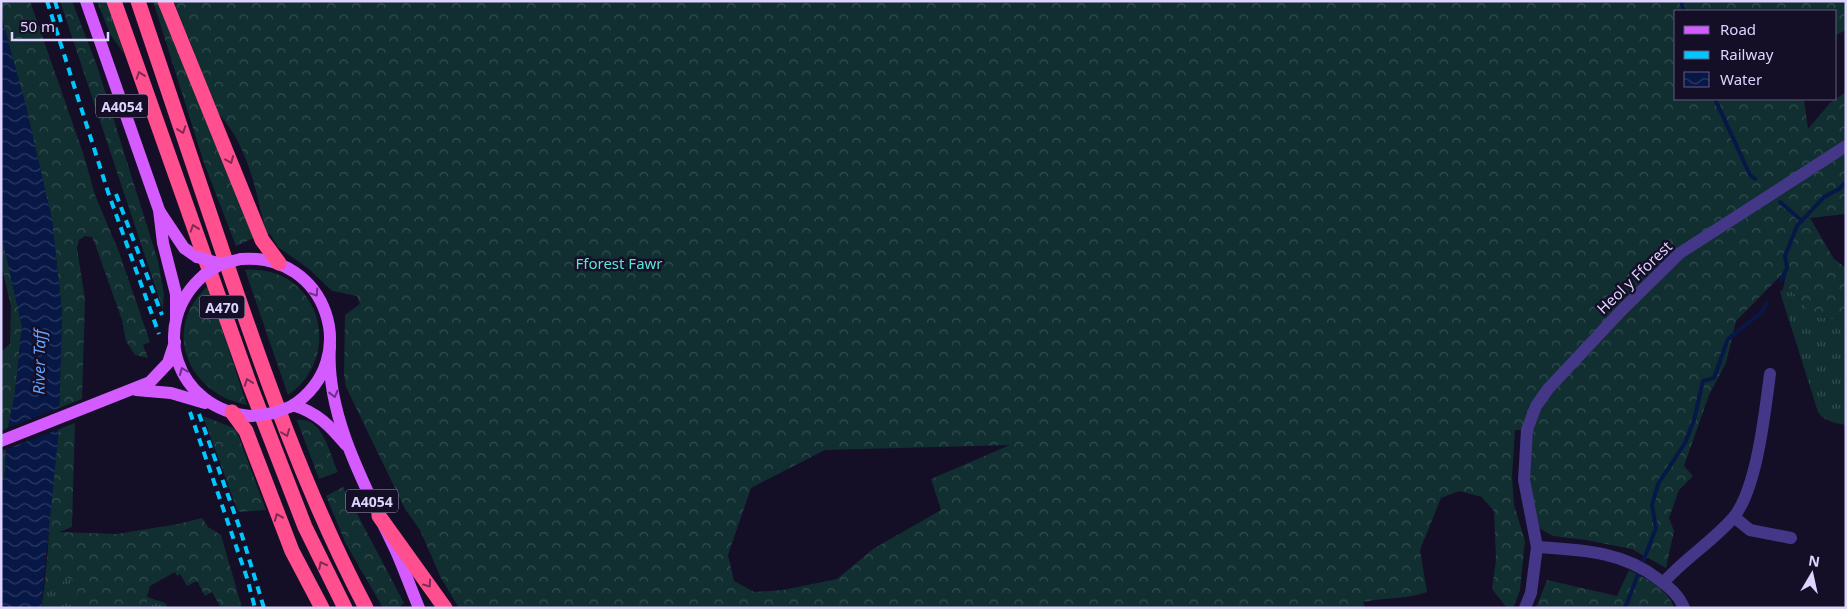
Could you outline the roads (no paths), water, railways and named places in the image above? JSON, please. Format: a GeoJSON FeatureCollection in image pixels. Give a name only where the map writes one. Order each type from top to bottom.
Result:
{"type":"FeatureCollection","features":[{"type":"Feature","properties":{"kind":"highway","name":"A470"},"geometry":{"type":"LineString","coordinates":[[114,1],[251,388],[305,527],[345,608]]}},
{"type":"Feature","properties":{"kind":"highway","name":"A470"},"geometry":{"type":"LineString","coordinates":[[138,1],[259,360],[325,527],[366,608]]}},
{"type":"Feature","properties":{"kind":"highway"},"geometry":{"type":"LineString","coordinates":[[165,1],[262,240],[278,263]]}},
{"type":"Feature","properties":{"kind":"highway"},"geometry":{"type":"LineString","coordinates":[[226,410],[246,431],[292,551],[322,608]]}},
{"type":"Feature","properties":{"kind":"highway"},"geometry":{"type":"LineString","coordinates":[[379,516],[445,608]]}},
{"type":"Feature","properties":{"kind":"main road","name":"A4054"},"geometry":{"type":"LineString","coordinates":[[86,1],[159,210],[162,243],[176,294],[176,319]]}},
{"type":"Feature","properties":{"kind":"main road","name":"A4054"},"geometry":{"type":"LineString","coordinates":[[159,210],[184,248],[197,257],[221,264]]}},
{"type":"Feature","properties":{"kind":"main road"},"geometry":{"type":"LineString","coordinates":[[134,390],[170,393],[226,410],[251,416],[274,413],[292,406],[307,393],[319,378],[330,346],[329,321],[319,297],[305,279],[278,263],[258,258],[241,259],[221,264],[204,275],[184,297],[176,319],[175,342],[178,360],[187,380],[195,392],[226,410]]}},
{"type":"Feature","properties":{"kind":"main road"},"geometry":{"type":"LineString","coordinates":[[1,441],[134,390],[158,376],[171,356],[175,342]]}},
{"type":"Feature","properties":{"kind":"main road","name":"A4054"},"geometry":{"type":"LineString","coordinates":[[330,346],[330,373],[348,447],[419,608]]}},
{"type":"Feature","properties":{"kind":"main road","name":"A4054"},"geometry":{"type":"LineString","coordinates":[[292,406],[308,410],[326,421],[348,447]]}},
{"type":"Feature","properties":{"kind":"street","name":"Heol y Fforest"},"geometry":{"type":"LineString","coordinates":[[1525,608],[1532,594],[1537,547],[1524,480],[1527,430],[1536,406],[1548,389],[1621,311],[1680,253],[1846,146]]}},
{"type":"Feature","properties":{"kind":"street"},"geometry":{"type":"LineString","coordinates":[[1663,582],[1734,517],[1744,499],[1759,449],[1770,374]]}},
{"type":"Feature","properties":{"kind":"street"},"geometry":{"type":"LineString","coordinates":[[1734,517],[1750,530],[1791,538]]}},
{"type":"Feature","properties":{"kind":"street"},"geometry":{"type":"LineString","coordinates":[[1537,547],[1609,554],[1642,567],[1672,590],[1684,608]]}},
{"type":"Feature","properties":{"kind":"water","name":"River Taff"},"geometry":{"type":"Polygon","coordinates":[[[1,15],[26,107],[52,220],[62,312],[59,429],[41,608],[1,608],[1,488],[5,472],[8,428],[15,393],[22,326],[1,234],[1,15]]]}},
{"type":"Feature","properties":{"kind":"waterway"},"geometry":{"type":"LineString","coordinates":[[1681,1],[1684,10]]}},
{"type":"Feature","properties":{"kind":"waterway"},"geometry":{"type":"LineString","coordinates":[[1715,100],[1750,175],[1755,179]]}},
{"type":"Feature","properties":{"kind":"waterway"},"geometry":{"type":"LineString","coordinates":[[1781,280],[1787,268],[1785,256],[1797,226],[1824,197],[1839,189],[1846,182]]}},
{"type":"Feature","properties":{"kind":"waterway"},"geometry":{"type":"LineString","coordinates":[[1780,202],[1802,221]]}},
{"type":"Feature","properties":{"kind":"waterway"},"geometry":{"type":"LineString","coordinates":[[1625,608],[1656,528],[1652,505],[1658,484],[1685,443],[1694,420],[1703,381],[1714,378],[1728,339],[1762,312],[1767,303]]}},
{"type":"Feature","properties":{"kind":"railway"},"geometry":{"type":"LineString","coordinates":[[47,1],[108,192],[159,334]]}},
{"type":"Feature","properties":{"kind":"railway"},"geometry":{"type":"LineString","coordinates":[[55,1],[61,22]]}},
{"type":"Feature","properties":{"kind":"railway"},"geometry":{"type":"LineString","coordinates":[[116,194],[162,315]]}},
{"type":"Feature","properties":{"kind":"railway"},"geometry":{"type":"LineString","coordinates":[[190,412],[247,578],[255,608]]}},
{"type":"Feature","properties":{"kind":"railway"},"geometry":{"type":"LineString","coordinates":[[199,414],[240,529],[264,608]]}},
{"type":"Feature","properties":{"kind":"park label","name":"Fforest Fawr"},"geometry":{"type":"Point","coordinates":[619,263]}}]}
